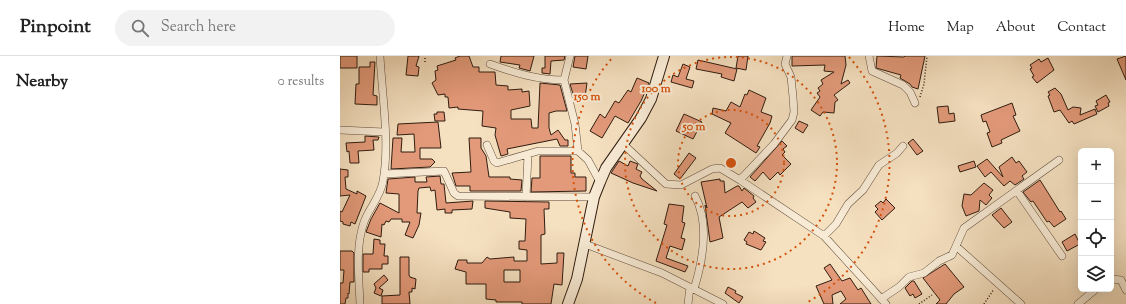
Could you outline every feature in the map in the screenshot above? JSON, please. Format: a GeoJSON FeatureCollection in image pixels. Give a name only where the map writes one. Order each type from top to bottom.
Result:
{"type":"FeatureCollection","features":[{"type":"Feature","properties":{"kind":"street"},"geometry":{"type":"LineString","coordinates":[[360,304],[359,239],[364,221],[381,190],[384,174],[384,132],[380,56]]}},
{"type":"Feature","properties":{"kind":"street"},"geometry":{"type":"LineString","coordinates":[[570,56],[564,80],[575,124],[578,151],[588,160],[600,182]]}},
{"type":"Feature","properties":{"kind":"street"},"geometry":{"type":"LineString","coordinates":[[568,304],[577,279],[594,197],[606,168],[641,118],[651,99],[664,56]]}},
{"type":"Feature","properties":{"kind":"street"},"geometry":{"type":"LineString","coordinates":[[740,180],[774,144],[792,120],[794,112],[793,98],[791,77],[785,64],[787,56]]}},
{"type":"Feature","properties":{"kind":"street"},"geometry":{"type":"LineString","coordinates":[[869,56],[872,71],[903,85],[910,92],[915,103]]}},
{"type":"Feature","properties":{"kind":"street"},"geometry":{"type":"LineString","coordinates":[[490,64],[519,74],[552,80],[564,80]]}},
{"type":"Feature","properties":{"kind":"street"},"geometry":{"type":"LineString","coordinates":[[340,130],[384,132]]}},
{"type":"Feature","properties":{"kind":"street"},"geometry":{"type":"LineString","coordinates":[[623,144],[666,184],[681,185],[712,168],[720,168],[740,180],[824,236],[883,301],[909,278],[924,273],[939,261],[952,255],[957,247],[964,228],[1059,160]]}},
{"type":"Feature","properties":{"kind":"street"},"geometry":{"type":"LineString","coordinates":[[487,145],[494,162],[497,163],[546,151],[578,151]]}},
{"type":"Feature","properties":{"kind":"street"},"geometry":{"type":"LineString","coordinates":[[824,236],[836,224],[848,204],[863,190],[879,165],[897,153],[903,146]]}},
{"type":"Feature","properties":{"kind":"street"},"geometry":{"type":"LineString","coordinates":[[526,197],[528,155]]}},
{"type":"Feature","properties":{"kind":"street"},"geometry":{"type":"LineString","coordinates":[[384,174],[444,171],[454,193],[458,196],[594,197]]}},
{"type":"Feature","properties":{"kind":"street"},"geometry":{"type":"LineString","coordinates":[[1018,190],[1062,256]]}},
{"type":"Feature","properties":{"kind":"street"},"geometry":{"type":"LineString","coordinates":[[688,304],[702,256],[703,221],[701,206],[695,196]]}},
{"type":"Feature","properties":{"kind":"street"},"geometry":{"type":"LineString","coordinates":[[585,244],[662,273],[723,304]]}},
{"type":"Feature","properties":{"kind":"street"},"geometry":{"type":"LineString","coordinates":[[957,247],[1021,304]]}},
{"type":"Feature","properties":{"kind":"street"},"geometry":{"type":"LineString","coordinates":[[1114,279],[1121,280],[1126,290]]}},
{"type":"Feature","properties":{"kind":"street"},"geometry":{"type":"LineString","coordinates":[[1078,304],[1092,292]]}},
{"type":"Feature","properties":{"kind":"path"},"geometry":{"type":"LineString","coordinates":[[425,56],[425,62]]}},
{"type":"Feature","properties":{"kind":"path"},"geometry":{"type":"LineString","coordinates":[[915,103],[922,93],[927,56]]}},
{"type":"Feature","properties":{"kind":"path"},"geometry":{"type":"LineString","coordinates":[[984,304],[998,283]]}},
{"type":"Feature","properties":{"kind":"path"},"geometry":{"type":"LineString","coordinates":[[919,304],[932,295]]}},
{"type":"Feature","properties":{"kind":"building"},"geometry":{"type":"Polygon","coordinates":[[[340,56],[357,56],[357,68],[340,68],[340,56]]]}},
{"type":"Feature","properties":{"kind":"building"},"geometry":{"type":"Polygon","coordinates":[[[408,56],[419,56],[416,66],[419,67],[418,76],[406,75],[408,56]]]}},
{"type":"Feature","properties":{"kind":"building"},"geometry":{"type":"Polygon","coordinates":[[[460,56],[469,56],[473,67],[479,67],[479,72],[495,72],[496,85],[508,86],[508,90],[522,89],[522,92],[529,91],[530,106],[511,110],[511,119],[531,119],[532,128],[538,128],[540,83],[560,85],[567,111],[556,111],[549,113],[549,128],[551,135],[558,130],[565,140],[568,140],[568,146],[560,146],[557,139],[507,149],[508,154],[501,156],[495,135],[496,128],[482,126],[483,111],[458,109],[458,107],[449,108],[448,97],[445,97],[445,94],[438,95],[432,83],[436,80],[435,71],[438,70],[437,66],[456,60],[455,58],[460,56]]]}},
{"type":"Feature","properties":{"kind":"building"},"geometry":{"type":"Polygon","coordinates":[[[501,56],[534,56],[530,71],[519,68],[520,65],[500,62],[501,56]]]}},
{"type":"Feature","properties":{"kind":"building"},"geometry":{"type":"Polygon","coordinates":[[[545,56],[565,56],[564,60],[551,61],[550,74],[542,73],[542,68],[545,68],[545,56]]]}},
{"type":"Feature","properties":{"kind":"building"},"geometry":{"type":"Polygon","coordinates":[[[575,56],[588,56],[586,69],[573,67],[575,56]]]}},
{"type":"Feature","properties":{"kind":"building"},"geometry":{"type":"Polygon","coordinates":[[[738,56],[748,56],[746,70],[736,68],[738,56]]]}},
{"type":"Feature","properties":{"kind":"building"},"geometry":{"type":"Polygon","coordinates":[[[792,56],[845,56],[846,65],[841,84],[848,80],[850,83],[834,95],[838,100],[835,102],[834,113],[823,112],[820,116],[811,110],[820,97],[817,93],[820,91],[818,88],[823,84],[821,80],[834,72],[824,71],[825,65],[792,66],[792,56]]]}},
{"type":"Feature","properties":{"kind":"building"},"geometry":{"type":"Polygon","coordinates":[[[877,56],[925,56],[918,89],[912,87],[900,78],[901,75],[876,68],[877,56]]]}},
{"type":"Feature","properties":{"kind":"building"},"geometry":{"type":"Polygon","coordinates":[[[1126,56],[1126,80],[1117,59],[1126,56]]]}},
{"type":"Feature","properties":{"kind":"building"},"geometry":{"type":"Polygon","coordinates":[[[1048,58],[1054,70],[1037,83],[1032,77],[1034,76],[1030,69],[1032,68],[1030,65],[1039,59],[1041,62],[1048,58]]]}},
{"type":"Feature","properties":{"kind":"building"},"geometry":{"type":"Polygon","coordinates":[[[698,60],[737,69],[734,81],[721,77],[722,74],[696,69],[698,60]]]}},
{"type":"Feature","properties":{"kind":"building"},"geometry":{"type":"Polygon","coordinates":[[[370,62],[375,62],[373,95],[377,96],[377,105],[355,104],[356,84],[359,84],[359,67],[370,67],[370,62]]]}},
{"type":"Feature","properties":{"kind":"building"},"geometry":{"type":"Polygon","coordinates":[[[683,64],[690,67],[686,79],[694,81],[692,88],[671,82],[673,75],[678,77],[683,64]]]}},
{"type":"Feature","properties":{"kind":"building"},"geometry":{"type":"Polygon","coordinates":[[[637,78],[649,83],[641,101],[628,123],[615,116],[602,138],[590,131],[600,114],[605,118],[615,101],[619,103],[628,90],[631,92],[637,78]]]}},
{"type":"Feature","properties":{"kind":"building"},"geometry":{"type":"Polygon","coordinates":[[[587,83],[585,97],[573,94],[570,84],[587,83]]]}},
{"type":"Feature","properties":{"kind":"building"},"geometry":{"type":"Polygon","coordinates":[[[1055,88],[1061,94],[1068,110],[1073,107],[1081,108],[1080,115],[1095,109],[1097,114],[1074,124],[1072,121],[1069,123],[1060,110],[1054,112],[1048,92],[1055,88]]]}},
{"type":"Feature","properties":{"kind":"building"},"geometry":{"type":"Polygon","coordinates":[[[749,90],[766,98],[761,112],[772,116],[770,123],[757,146],[760,147],[756,153],[725,133],[731,123],[712,114],[713,108],[726,111],[731,102],[740,107],[745,94],[747,95],[749,90]]]}},
{"type":"Feature","properties":{"kind":"building"},"geometry":{"type":"Polygon","coordinates":[[[1106,95],[1110,102],[1108,103],[1109,106],[1098,112],[1095,106],[1098,105],[1096,101],[1106,95]]]}},
{"type":"Feature","properties":{"kind":"building"},"geometry":{"type":"Polygon","coordinates":[[[1012,103],[1016,115],[1013,116],[1020,131],[1001,140],[1002,143],[992,147],[987,133],[990,132],[986,121],[983,122],[981,115],[1012,103]]]}},
{"type":"Feature","properties":{"kind":"building"},"geometry":{"type":"Polygon","coordinates":[[[948,106],[949,114],[954,113],[955,121],[939,123],[937,107],[948,106]]]}},
{"type":"Feature","properties":{"kind":"building"},"geometry":{"type":"Polygon","coordinates":[[[437,112],[444,112],[445,121],[435,121],[434,114],[437,114],[437,112]]]}},
{"type":"Feature","properties":{"kind":"building"},"geometry":{"type":"Polygon","coordinates":[[[684,114],[702,122],[693,139],[676,131],[684,114]]]}},
{"type":"Feature","properties":{"kind":"building"},"geometry":{"type":"Polygon","coordinates":[[[799,121],[808,125],[803,133],[795,128],[799,121]]]}},
{"type":"Feature","properties":{"kind":"building"},"geometry":{"type":"Polygon","coordinates":[[[438,122],[441,148],[420,148],[420,159],[432,159],[435,162],[430,167],[391,169],[393,138],[402,138],[401,152],[415,152],[414,134],[397,135],[398,124],[438,122]]]}},
{"type":"Feature","properties":{"kind":"building"},"geometry":{"type":"Polygon","coordinates":[[[365,136],[379,137],[378,140],[373,140],[374,150],[358,151],[359,163],[350,163],[349,151],[347,152],[346,143],[365,142],[365,136]]]}},
{"type":"Feature","properties":{"kind":"building"},"geometry":{"type":"Polygon","coordinates":[[[469,138],[481,138],[481,148],[486,156],[489,177],[510,177],[510,179],[522,180],[521,191],[470,191],[470,186],[456,186],[452,173],[471,172],[469,138]]]}},
{"type":"Feature","properties":{"kind":"building"},"geometry":{"type":"Polygon","coordinates":[[[913,139],[923,151],[917,155],[908,143],[913,139]]]}},
{"type":"Feature","properties":{"kind":"building"},"geometry":{"type":"Polygon","coordinates":[[[782,141],[787,146],[783,149],[785,152],[782,155],[791,164],[780,175],[778,172],[770,180],[763,172],[755,181],[750,177],[782,141]]]}},
{"type":"Feature","properties":{"kind":"building"},"geometry":{"type":"Polygon","coordinates":[[[689,153],[696,158],[680,179],[674,174],[689,153]]]}},
{"type":"Feature","properties":{"kind":"building"},"geometry":{"type":"Polygon","coordinates":[[[540,156],[571,156],[571,173],[575,173],[575,177],[586,177],[586,191],[531,192],[532,178],[540,178],[540,156]]]}},
{"type":"Feature","properties":{"kind":"building"},"geometry":{"type":"Polygon","coordinates":[[[1012,157],[1016,163],[1019,161],[1027,172],[1022,176],[1024,179],[1015,185],[1010,181],[1004,186],[991,172],[985,177],[977,166],[987,159],[1003,177],[999,167],[1012,157]]]}},
{"type":"Feature","properties":{"kind":"building"},"geometry":{"type":"Polygon","coordinates":[[[619,161],[628,166],[630,161],[638,164],[636,169],[642,172],[640,176],[642,179],[657,191],[633,183],[611,173],[619,161]]]}},
{"type":"Feature","properties":{"kind":"building"},"geometry":{"type":"Polygon","coordinates":[[[974,161],[976,167],[960,172],[958,166],[974,161]]]}},
{"type":"Feature","properties":{"kind":"building"},"geometry":{"type":"Polygon","coordinates":[[[340,169],[348,170],[348,177],[345,177],[346,189],[357,194],[357,191],[366,196],[355,224],[351,222],[350,226],[343,224],[343,222],[340,221],[340,211],[342,212],[350,195],[340,196],[340,169]]]}},
{"type":"Feature","properties":{"kind":"building"},"geometry":{"type":"Polygon","coordinates":[[[440,176],[441,184],[444,184],[446,203],[473,201],[472,209],[452,210],[452,213],[445,213],[445,209],[437,210],[435,190],[431,191],[430,187],[419,188],[417,213],[421,213],[419,225],[413,238],[405,235],[410,222],[402,222],[402,219],[391,219],[389,222],[386,221],[384,225],[382,224],[381,237],[366,232],[380,203],[399,213],[399,194],[386,193],[388,179],[415,177],[415,182],[427,182],[426,177],[440,176]]]}},
{"type":"Feature","properties":{"kind":"building"},"geometry":{"type":"Polygon","coordinates":[[[720,179],[720,181],[724,181],[725,193],[739,186],[742,191],[744,188],[754,196],[753,198],[756,202],[748,208],[742,202],[719,217],[723,238],[710,242],[705,205],[707,208],[701,182],[720,179]]]}},
{"type":"Feature","properties":{"kind":"building"},"geometry":{"type":"Polygon","coordinates":[[[1040,180],[1066,219],[1054,227],[1049,221],[1047,222],[1033,201],[1031,202],[1023,192],[1040,180]]]}},
{"type":"Feature","properties":{"kind":"building"},"geometry":{"type":"Polygon","coordinates":[[[984,183],[993,190],[989,195],[992,198],[986,205],[980,200],[979,211],[966,216],[962,206],[964,194],[971,195],[984,183]]]}},
{"type":"Feature","properties":{"kind":"building"},"geometry":{"type":"Polygon","coordinates":[[[886,199],[895,208],[882,220],[875,212],[878,209],[875,206],[881,201],[883,203],[886,199]]]}},
{"type":"Feature","properties":{"kind":"building"},"geometry":{"type":"Polygon","coordinates":[[[485,201],[549,202],[549,209],[544,209],[545,234],[541,235],[541,264],[557,263],[557,253],[564,253],[562,285],[554,284],[551,304],[496,302],[496,300],[486,299],[486,284],[466,284],[466,272],[455,269],[458,260],[467,260],[467,263],[482,263],[487,257],[490,259],[514,257],[514,261],[527,261],[527,250],[519,249],[519,241],[525,241],[526,219],[510,218],[510,212],[485,208],[485,201]],[[504,270],[504,282],[520,282],[520,270],[504,270]]]}},
{"type":"Feature","properties":{"kind":"building"},"geometry":{"type":"Polygon","coordinates":[[[669,204],[684,206],[682,222],[685,223],[681,238],[685,239],[682,250],[670,246],[666,258],[688,266],[685,272],[656,261],[667,225],[664,224],[669,204]]]}},
{"type":"Feature","properties":{"kind":"building"},"geometry":{"type":"Polygon","coordinates":[[[1001,208],[1012,222],[1004,228],[992,215],[1001,208]]]}},
{"type":"Feature","properties":{"kind":"building"},"geometry":{"type":"Polygon","coordinates":[[[754,231],[765,238],[763,241],[766,242],[761,250],[746,244],[747,242],[744,240],[749,232],[753,234],[754,231]]]}},
{"type":"Feature","properties":{"kind":"building"},"geometry":{"type":"Polygon","coordinates":[[[1075,234],[1078,240],[1078,245],[1067,251],[1062,242],[1075,234]]]}},
{"type":"Feature","properties":{"kind":"building"},"geometry":{"type":"Polygon","coordinates":[[[374,239],[380,240],[380,244],[385,244],[384,256],[388,256],[388,264],[382,264],[382,269],[369,269],[369,272],[363,272],[363,254],[373,254],[374,239]]]}},
{"type":"Feature","properties":{"kind":"building"},"geometry":{"type":"Polygon","coordinates":[[[340,251],[352,251],[354,253],[354,282],[350,282],[349,294],[348,293],[348,298],[346,298],[345,304],[340,304],[340,283],[343,283],[344,270],[340,270],[340,251]]]}},
{"type":"Feature","properties":{"kind":"building"},"geometry":{"type":"Polygon","coordinates":[[[400,257],[409,257],[409,275],[410,277],[416,279],[415,289],[412,288],[412,292],[409,292],[410,304],[382,304],[382,296],[400,295],[400,257]]]}},
{"type":"Feature","properties":{"kind":"building"},"geometry":{"type":"Polygon","coordinates":[[[830,264],[842,281],[850,278],[858,290],[861,288],[871,304],[840,304],[846,299],[841,291],[832,295],[833,304],[824,304],[816,286],[832,280],[824,268],[830,264]]]}},
{"type":"Feature","properties":{"kind":"building"},"geometry":{"type":"Polygon","coordinates":[[[945,264],[964,287],[954,294],[946,304],[936,304],[940,300],[923,278],[945,264]]]}},
{"type":"Feature","properties":{"kind":"building"},"geometry":{"type":"Polygon","coordinates":[[[384,275],[388,280],[379,288],[383,290],[381,296],[374,293],[376,288],[374,284],[384,275]]]}},
{"type":"Feature","properties":{"kind":"building"},"geometry":{"type":"Polygon","coordinates":[[[912,281],[914,281],[922,294],[915,298],[913,294],[910,296],[905,288],[912,281]]]}},
{"type":"Feature","properties":{"kind":"building"},"geometry":{"type":"Polygon","coordinates":[[[728,287],[743,297],[739,303],[725,293],[728,287]]]}}]}
